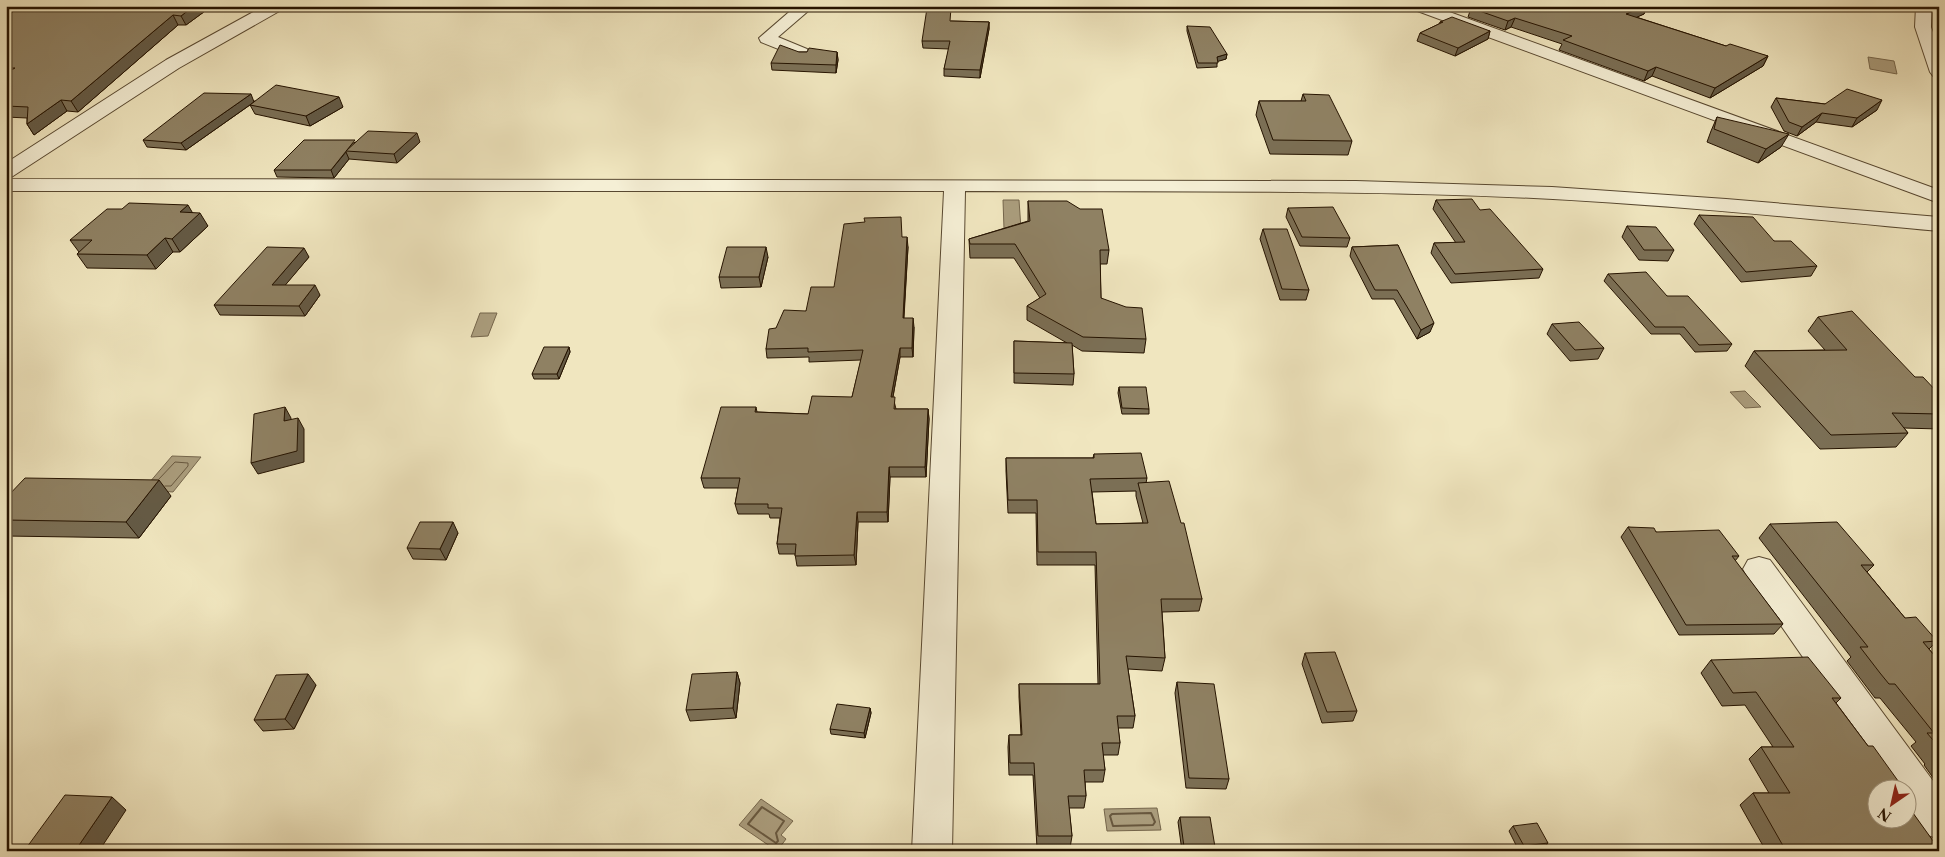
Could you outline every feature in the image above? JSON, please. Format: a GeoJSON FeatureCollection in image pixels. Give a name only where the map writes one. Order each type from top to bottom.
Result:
{"type":"FeatureCollection","features":[{"type":"Feature","properties":{"kind":"street"},"geometry":{"type":"LineString","coordinates":[[6,172],[181,58],[232,28],[277,6]]}},
{"type":"Feature","properties":{"kind":"street"},"geometry":{"type":"LineString","coordinates":[[801,53],[766,38],[806,6]]}},
{"type":"Feature","properties":{"kind":"street"},"geometry":{"type":"LineString","coordinates":[[1418,6],[1939,197]]}},
{"type":"Feature","properties":{"kind":"street"},"geometry":{"type":"LineString","coordinates":[[1924,6],[1931,27],[1939,72]]}},
{"type":"Feature","properties":{"kind":"street"},"geometry":{"type":"LineString","coordinates":[[6,185],[1269,186],[1552,193],[1726,205],[1939,224]]}},
{"type":"Feature","properties":{"kind":"street"},"geometry":{"type":"LineString","coordinates":[[932,851],[955,185]]}},
{"type":"Feature","properties":{"kind":"street"},"geometry":{"type":"LineString","coordinates":[[1759,569],[1939,821]]}},
{"type":"Feature","properties":{"kind":"water"},"geometry":{"type":"Polygon","coordinates":[[[1868,57],[1894,61],[1897,74],[1870,69],[1868,57]]]}},
{"type":"Feature","properties":{"kind":"water"},"geometry":{"type":"Polygon","coordinates":[[[1003,200],[1019,200],[1021,229],[1004,229],[1003,200]]]}},
{"type":"Feature","properties":{"kind":"water"},"geometry":{"type":"Polygon","coordinates":[[[480,313],[497,313],[488,336],[471,337],[480,313]]]}},
{"type":"Feature","properties":{"kind":"water"},"geometry":{"type":"Polygon","coordinates":[[[1745,391],[1761,407],[1745,408],[1730,392],[1745,391]]]}},
{"type":"Feature","properties":{"kind":"water"},"geometry":{"type":"Polygon","coordinates":[[[172,456],[201,457],[173,492],[143,490],[172,456]]]}},
{"type":"Feature","properties":{"kind":"water"},"geometry":{"type":"Polygon","coordinates":[[[761,799],[793,821],[781,835],[786,839],[777,851],[739,825],[761,799]]]}},
{"type":"Feature","properties":{"kind":"water"},"geometry":{"type":"Polygon","coordinates":[[[1157,808],[1161,830],[1107,831],[1104,809],[1157,808]]]}},
{"type":"Feature","properties":{"kind":"building"},"geometry":{"type":"Polygon","coordinates":[[[25,6],[194,6],[181,16],[173,15],[71,101],[61,100],[27,124],[28,107],[6,106],[6,73],[15,68],[6,68],[6,15],[25,6]]]}},
{"type":"Feature","properties":{"kind":"building"},"geometry":{"type":"Polygon","coordinates":[[[1475,6],[1645,6],[1626,14],[1726,46],[1730,44],[1768,56],[1715,88],[1656,67],[1648,71],[1563,40],[1572,36],[1515,18],[1508,21],[1471,8],[1475,6]]]}},
{"type":"Feature","properties":{"kind":"building"},"geometry":{"type":"Polygon","coordinates":[[[927,8],[951,8],[950,21],[989,22],[980,70],[944,69],[950,41],[922,41],[927,8]]]}},
{"type":"Feature","properties":{"kind":"building"},"geometry":{"type":"Polygon","coordinates":[[[1452,17],[1490,31],[1458,48],[1420,33],[1452,17]]]}},
{"type":"Feature","properties":{"kind":"building"},"geometry":{"type":"Polygon","coordinates":[[[1187,26],[1210,27],[1227,54],[1217,57],[1218,63],[1198,63],[1187,26]]]}},
{"type":"Feature","properties":{"kind":"building"},"geometry":{"type":"Polygon","coordinates":[[[780,45],[799,52],[807,52],[809,48],[837,52],[836,65],[771,63],[780,45]]]}},
{"type":"Feature","properties":{"kind":"building"},"geometry":{"type":"Polygon","coordinates":[[[276,85],[339,97],[306,116],[250,105],[276,85]]]}},
{"type":"Feature","properties":{"kind":"building"},"geometry":{"type":"Polygon","coordinates":[[[1847,89],[1882,100],[1857,118],[1822,113],[1802,127],[1789,122],[1776,98],[1825,104],[1847,89]]]}},
{"type":"Feature","properties":{"kind":"building"},"geometry":{"type":"Polygon","coordinates":[[[204,93],[251,94],[181,143],[143,140],[204,93]]]}},
{"type":"Feature","properties":{"kind":"building"},"geometry":{"type":"Polygon","coordinates":[[[1303,94],[1329,95],[1352,141],[1273,140],[1259,101],[1306,101],[1303,94]]]}},
{"type":"Feature","properties":{"kind":"building"},"geometry":{"type":"Polygon","coordinates":[[[1717,117],[1789,134],[1766,149],[1714,129],[1717,117]]]}},
{"type":"Feature","properties":{"kind":"building"},"geometry":{"type":"Polygon","coordinates":[[[368,131],[417,133],[394,154],[346,151],[368,131]]]}},
{"type":"Feature","properties":{"kind":"building"},"geometry":{"type":"Polygon","coordinates":[[[304,140],[355,140],[331,170],[274,170],[304,140]]]}},
{"type":"Feature","properties":{"kind":"building"},"geometry":{"type":"Polygon","coordinates":[[[1472,199],[1480,210],[1490,209],[1543,269],[1455,274],[1434,243],[1465,242],[1436,200],[1472,199]]]}},
{"type":"Feature","properties":{"kind":"building"},"geometry":{"type":"Polygon","coordinates":[[[1028,201],[1067,201],[1080,209],[1102,209],[1109,250],[1100,250],[1101,298],[1126,307],[1142,308],[1146,339],[1083,337],[1027,306],[1046,294],[1015,244],[970,244],[969,239],[1030,221],[1028,201]]]}},
{"type":"Feature","properties":{"kind":"building"},"geometry":{"type":"Polygon","coordinates":[[[129,203],[188,205],[180,212],[200,213],[172,239],[165,238],[147,255],[77,254],[92,240],[70,240],[107,209],[122,209],[129,203]]]}},
{"type":"Feature","properties":{"kind":"building"},"geometry":{"type":"Polygon","coordinates":[[[1333,207],[1350,238],[1302,237],[1288,208],[1333,207]]]}},
{"type":"Feature","properties":{"kind":"building"},"geometry":{"type":"Polygon","coordinates":[[[1699,215],[1753,217],[1774,241],[1791,241],[1817,266],[1746,272],[1699,215]]]}},
{"type":"Feature","properties":{"kind":"building"},"geometry":{"type":"Polygon","coordinates":[[[901,217],[902,237],[907,237],[903,318],[913,318],[912,348],[900,348],[891,397],[895,397],[894,409],[928,409],[925,467],[889,467],[887,512],[857,512],[854,555],[795,556],[796,544],[777,544],[782,508],[768,508],[768,504],[735,504],[740,478],[701,478],[721,407],[756,407],[755,412],[808,414],[812,396],[852,397],[863,350],[808,352],[808,348],[766,349],[769,329],[776,328],[784,310],[806,311],[811,287],[834,287],[844,224],[865,222],[864,218],[901,217]]]}},
{"type":"Feature","properties":{"kind":"building"},"geometry":{"type":"Polygon","coordinates":[[[1627,226],[1656,227],[1674,250],[1644,250],[1627,226]]]}},
{"type":"Feature","properties":{"kind":"building"},"geometry":{"type":"Polygon","coordinates":[[[1263,229],[1287,229],[1309,290],[1282,289],[1263,229]]]}},
{"type":"Feature","properties":{"kind":"building"},"geometry":{"type":"Polygon","coordinates":[[[1398,245],[1434,323],[1421,330],[1397,290],[1375,290],[1352,247],[1398,245]]]}},
{"type":"Feature","properties":{"kind":"building"},"geometry":{"type":"Polygon","coordinates":[[[267,247],[304,248],[272,285],[315,285],[299,306],[214,305],[267,247]]]}},
{"type":"Feature","properties":{"kind":"building"},"geometry":{"type":"Polygon","coordinates":[[[727,247],[766,247],[759,277],[719,277],[727,247]]]}},
{"type":"Feature","properties":{"kind":"building"},"geometry":{"type":"Polygon","coordinates":[[[1646,272],[1667,296],[1688,296],[1732,344],[1699,345],[1684,327],[1655,327],[1608,274],[1646,272]]]}},
{"type":"Feature","properties":{"kind":"building"},"geometry":{"type":"Polygon","coordinates":[[[1852,311],[1915,377],[1923,377],[1939,394],[1939,414],[1892,413],[1908,433],[1831,435],[1754,351],[1847,350],[1818,317],[1852,311]]]}},
{"type":"Feature","properties":{"kind":"building"},"geometry":{"type":"Polygon","coordinates":[[[1579,322],[1604,348],[1575,350],[1552,324],[1579,322]]]}},
{"type":"Feature","properties":{"kind":"building"},"geometry":{"type":"Polygon","coordinates":[[[1014,341],[1072,343],[1074,374],[1014,373],[1014,341]]]}},
{"type":"Feature","properties":{"kind":"building"},"geometry":{"type":"Polygon","coordinates":[[[544,347],[569,347],[557,374],[532,374],[544,347]]]}},
{"type":"Feature","properties":{"kind":"building"},"geometry":{"type":"Polygon","coordinates":[[[1119,387],[1146,387],[1149,409],[1122,408],[1119,387]]]}},
{"type":"Feature","properties":{"kind":"building"},"geometry":{"type":"Polygon","coordinates":[[[285,407],[284,421],[298,418],[297,451],[251,463],[254,414],[285,407]]]}},
{"type":"Feature","properties":{"kind":"building"},"geometry":{"type":"Polygon","coordinates":[[[1141,453],[1147,478],[1090,479],[1096,524],[1148,523],[1138,483],[1169,481],[1181,523],[1184,523],[1202,599],[1161,599],[1165,658],[1126,656],[1135,716],[1117,716],[1120,743],[1102,743],[1105,770],[1084,770],[1086,796],[1068,796],[1072,836],[1038,836],[1034,763],[1010,763],[1009,735],[1022,735],[1019,684],[1100,684],[1096,552],[1038,552],[1037,500],[1008,500],[1006,458],[1094,458],[1094,454],[1141,453]]]}},
{"type":"Feature","properties":{"kind":"building"},"geometry":{"type":"Polygon","coordinates":[[[25,478],[159,480],[126,522],[6,520],[6,498],[25,478]]]}},
{"type":"Feature","properties":{"kind":"building"},"geometry":{"type":"Polygon","coordinates":[[[420,522],[453,522],[440,549],[407,548],[420,522]]]}},
{"type":"Feature","properties":{"kind":"building"},"geometry":{"type":"Polygon","coordinates":[[[1837,522],[1874,565],[1861,565],[1905,618],[1916,617],[1937,641],[1923,642],[1939,661],[1939,747],[1927,733],[1934,733],[1895,684],[1889,684],[1880,673],[1860,647],[1868,647],[1770,524],[1837,522]]]}},
{"type":"Feature","properties":{"kind":"building"},"geometry":{"type":"Polygon","coordinates":[[[1628,527],[1654,528],[1656,532],[1719,530],[1739,556],[1732,556],[1783,624],[1686,625],[1628,527]]]}},
{"type":"Feature","properties":{"kind":"building"},"geometry":{"type":"Polygon","coordinates":[[[1335,652],[1357,711],[1327,712],[1305,653],[1335,652]]]}},
{"type":"Feature","properties":{"kind":"building"},"geometry":{"type":"Polygon","coordinates":[[[1808,657],[1841,698],[1832,698],[1868,746],[1873,746],[1897,780],[1868,780],[1868,830],[1918,830],[1918,820],[1936,845],[1939,845],[1939,851],[1786,851],[1753,793],[1790,793],[1761,747],[1794,747],[1756,692],[1733,693],[1711,660],[1808,657]]]}},
{"type":"Feature","properties":{"kind":"building"},"geometry":{"type":"Polygon","coordinates":[[[737,672],[733,708],[686,710],[692,674],[737,672]]]}},
{"type":"Feature","properties":{"kind":"building"},"geometry":{"type":"Polygon","coordinates":[[[308,674],[285,719],[254,720],[276,675],[308,674]]]}},
{"type":"Feature","properties":{"kind":"building"},"geometry":{"type":"Polygon","coordinates":[[[1177,682],[1214,684],[1229,779],[1189,778],[1177,682]]]}},
{"type":"Feature","properties":{"kind":"building"},"geometry":{"type":"Polygon","coordinates":[[[837,704],[870,708],[864,733],[830,729],[837,704]]]}},
{"type":"Feature","properties":{"kind":"building"},"geometry":{"type":"Polygon","coordinates":[[[65,795],[112,797],[75,851],[6,851],[6,847],[27,847],[65,795]]]}},
{"type":"Feature","properties":{"kind":"building"},"geometry":{"type":"Polygon","coordinates":[[[1180,817],[1210,817],[1215,847],[1184,847],[1180,817]]]}},
{"type":"Feature","properties":{"kind":"building"},"geometry":{"type":"Polygon","coordinates":[[[1537,823],[1548,843],[1524,846],[1513,826],[1537,823]]]}}]}
